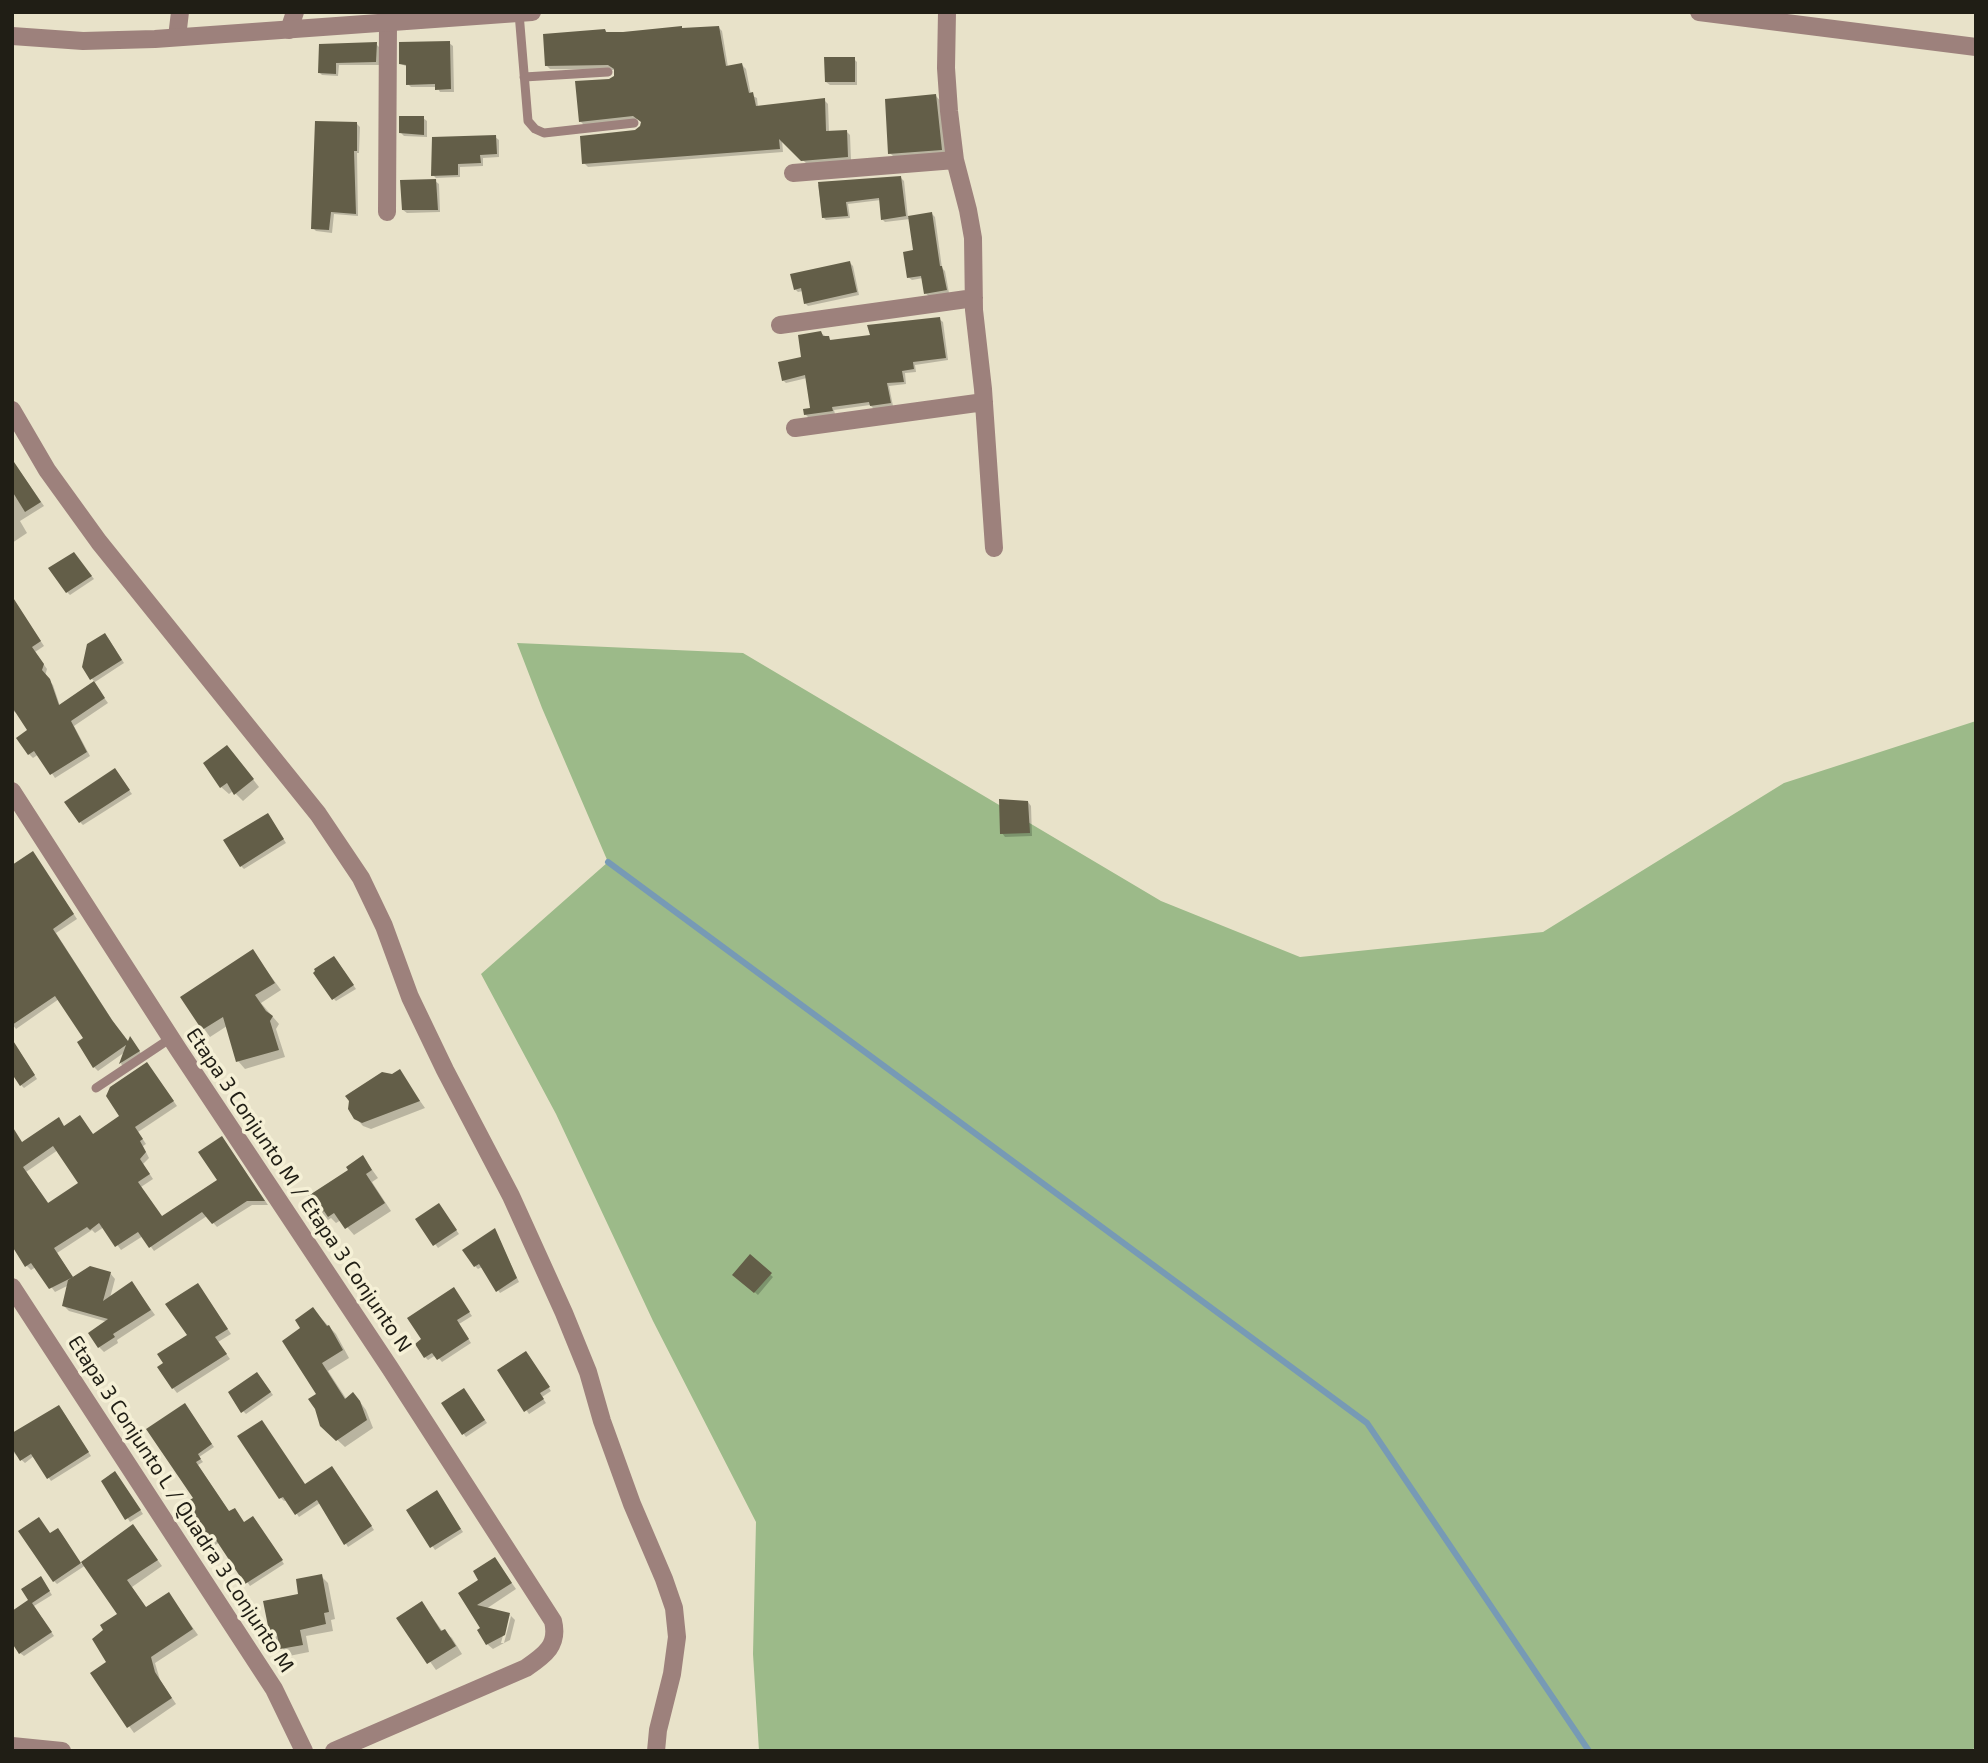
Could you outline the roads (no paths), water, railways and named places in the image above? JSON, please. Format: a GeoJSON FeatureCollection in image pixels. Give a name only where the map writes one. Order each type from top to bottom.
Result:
{"type":"FeatureCollection","features":[{"type":"Feature","properties":{"kind":"street"},"geometry":{"type":"LineString","coordinates":[[177,37],[180,12]]}},
{"type":"Feature","properties":{"kind":"street"},"geometry":{"type":"LineString","coordinates":[[289,30],[295,12]]}},
{"type":"Feature","properties":{"kind":"street"},"geometry":{"type":"LineString","coordinates":[[12,36],[83,41],[177,37],[388,22],[431,15],[532,12]]}},
{"type":"Feature","properties":{"kind":"street"},"geometry":{"type":"LineString","coordinates":[[947,12],[946,68],[955,160],[971,226],[974,298],[994,548]]}},
{"type":"Feature","properties":{"kind":"street"},"geometry":{"type":"LineString","coordinates":[[1699,12],[1774,17],[1976,47]]}},
{"type":"Feature","properties":{"kind":"street"},"geometry":{"type":"LineString","coordinates":[[387,212],[388,22]]}},
{"type":"Feature","properties":{"kind":"street"},"geometry":{"type":"LineString","coordinates":[[793,173],[955,160]]}},
{"type":"Feature","properties":{"kind":"street"},"geometry":{"type":"LineString","coordinates":[[780,325],[974,298]]}},
{"type":"Feature","properties":{"kind":"street"},"geometry":{"type":"LineString","coordinates":[[795,428],[984,402]]}},
{"type":"Feature","properties":{"kind":"street"},"geometry":{"type":"LineString","coordinates":[[12,410],[47,470],[99,542],[318,814],[366,890],[384,926],[415,1007],[511,1196],[565,1313],[588,1372],[602,1421],[632,1504],[674,1608],[677,1637],[656,1751]]}},
{"type":"Feature","properties":{"kind":"street","name":"Etapa 3 Conjunto M / Etapa 3 Conjunto N"},"geometry":{"type":"LineString","coordinates":[[12,791],[171,1038],[390,1368],[549,1614],[555,1629],[553,1645],[547,1653],[526,1668],[334,1751]]}},
{"type":"Feature","properties":{"kind":"street","name":"Etapa 3 Conjunto L / Quadra 3 Conjunto M"},"geometry":{"type":"LineString","coordinates":[[12,1287],[274,1689],[304,1751]]}},
{"type":"Feature","properties":{"kind":"street"},"geometry":{"type":"LineString","coordinates":[[12,1746],[62,1751]]}},
{"type":"Feature","properties":{"kind":"lane"},"geometry":{"type":"LineString","coordinates":[[519,13],[528,121],[539,132],[634,123]]}},
{"type":"Feature","properties":{"kind":"lane"},"geometry":{"type":"LineString","coordinates":[[524,77],[608,72]]}},
{"type":"Feature","properties":{"kind":"lane"},"geometry":{"type":"LineString","coordinates":[[96,1088],[171,1038]]}},
{"type":"Feature","properties":{"kind":"waterway"},"geometry":{"type":"LineString","coordinates":[[608,862],[1367,1423],[1589,1751]]}}]}
